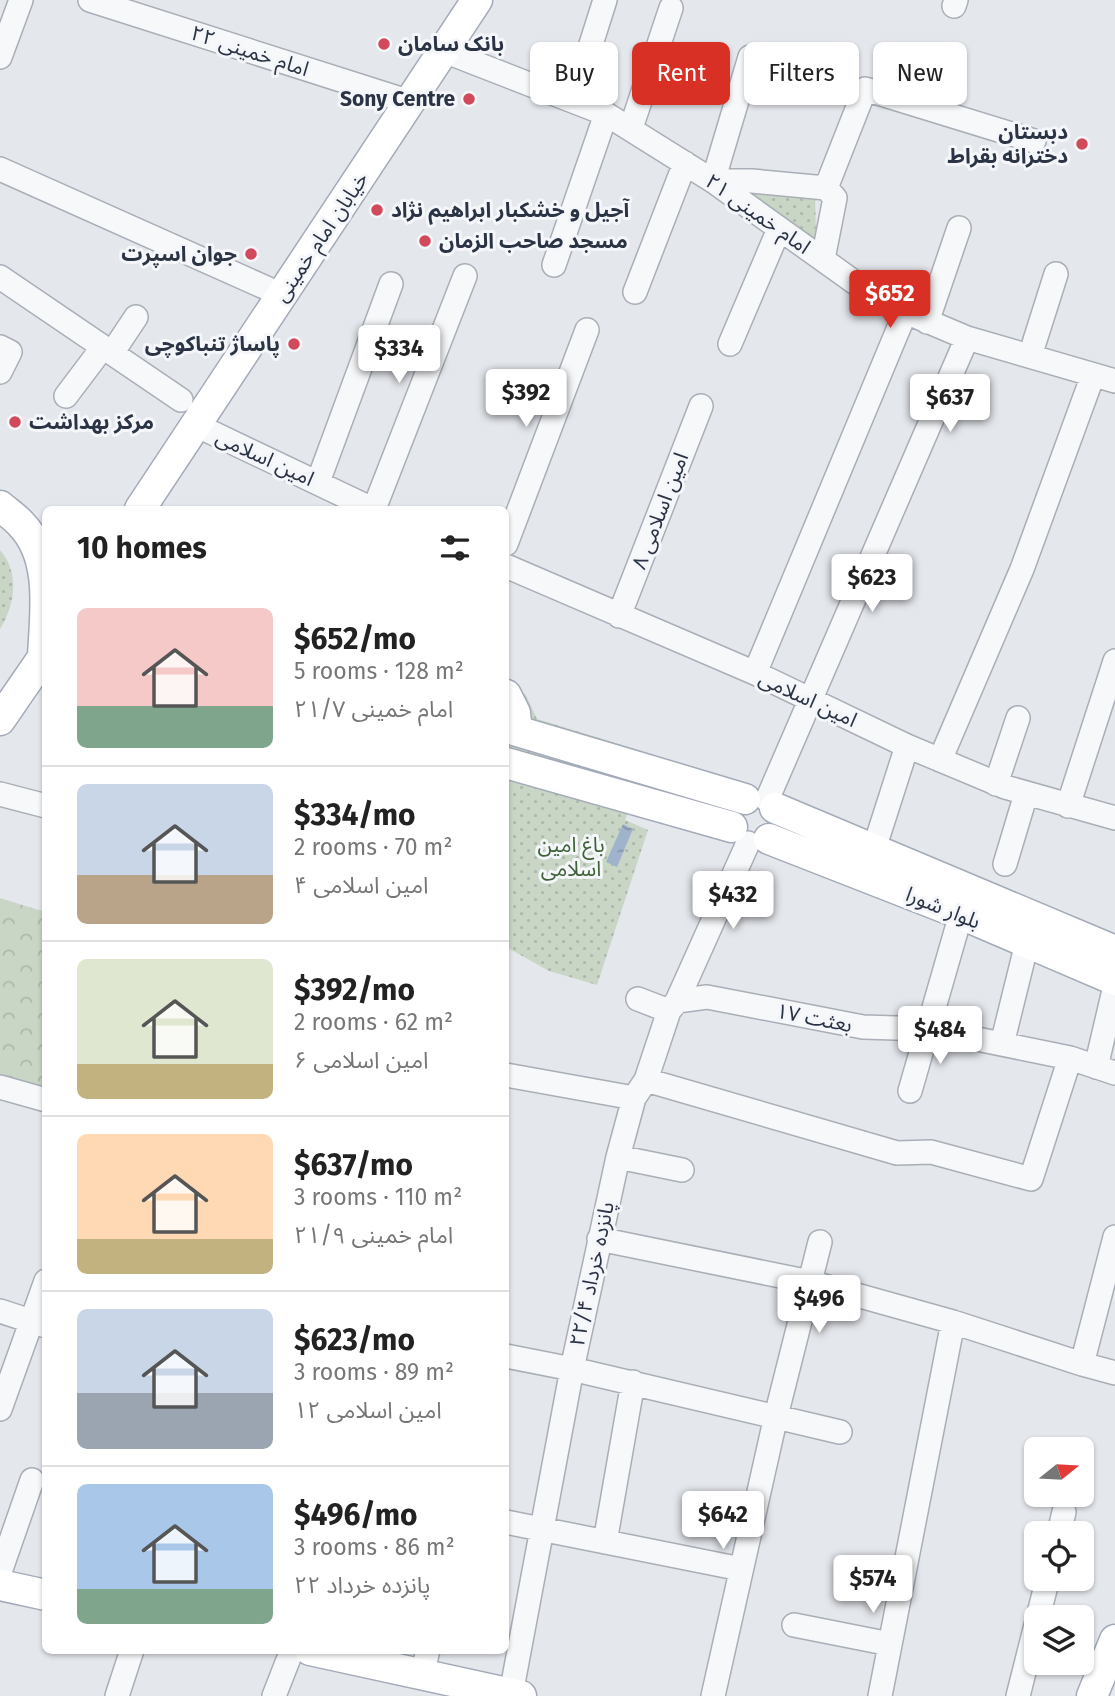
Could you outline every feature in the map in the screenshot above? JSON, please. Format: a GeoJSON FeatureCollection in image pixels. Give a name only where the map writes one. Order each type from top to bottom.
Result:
{"type":"FeatureCollection","features":[{"type":"Feature","properties":{"kind":"main road","name":"خیابان امام خمینی"},"geometry":{"type":"LineString","coordinates":[[142,506],[477,0]]}},
{"type":"Feature","properties":{"kind":"main road"},"geometry":{"type":"LineString","coordinates":[[0,505],[42,524]]}},
{"type":"Feature","properties":{"kind":"main road"},"geometry":{"type":"LineString","coordinates":[[0,505],[23,526],[38,553],[42,570]]}},
{"type":"Feature","properties":{"kind":"main road"},"geometry":{"type":"LineString","coordinates":[[0,720],[42,657]]}},
{"type":"Feature","properties":{"kind":"main road","name":"بلوار شورا"},"geometry":{"type":"LineString","coordinates":[[509,701],[515,713],[517,731],[762,802],[1115,951]]}},
{"type":"Feature","properties":{"kind":"main road","name":"بلوار شورا"},"geometry":{"type":"LineString","coordinates":[[509,763],[750,836],[961,914],[1115,979]]}},
{"type":"Feature","properties":{"kind":"main road"},"geometry":{"type":"LineString","coordinates":[[762,802],[778,819],[776,830],[750,836],[732,816],[736,806],[762,802]]}},
{"type":"Feature","properties":{"kind":"main road"},"geometry":{"type":"LineString","coordinates":[[0,1585],[42,1594]]}},
{"type":"Feature","properties":{"kind":"main road"},"geometry":{"type":"LineString","coordinates":[[1092,1696],[1115,1640]]}},
{"type":"Feature","properties":{"kind":"main road"},"geometry":{"type":"LineString","coordinates":[[330,1654],[516,1695]]}},
{"type":"Feature","properties":{"kind":"street"},"geometry":{"type":"LineString","coordinates":[[0,57],[21,0]]}},
{"type":"Feature","properties":{"kind":"street","name":"امام خمینی ۲۲"},"geometry":{"type":"LineString","coordinates":[[90,0],[410,102]]}},
{"type":"Feature","properties":{"kind":"street"},"geometry":{"type":"LineString","coordinates":[[592,42],[605,0]]}},
{"type":"Feature","properties":{"kind":"street"},"geometry":{"type":"LineString","coordinates":[[631,128],[671,8]]}},
{"type":"Feature","properties":{"kind":"street","name":"امام خمینی ۲۱"},"geometry":{"type":"LineString","coordinates":[[444,51],[530,84]]}},
{"type":"Feature","properties":{"kind":"street"},"geometry":{"type":"LineString","coordinates":[[744,78],[713,181],[752,181],[826,188],[835,198],[823,260]]}},
{"type":"Feature","properties":{"kind":"street"},"geometry":{"type":"LineString","coordinates":[[826,188],[866,89],[1034,141]]}},
{"type":"Feature","properties":{"kind":"street","name":"امام خمینی ۲۱"},"geometry":{"type":"LineString","coordinates":[[583,105],[607,114],[631,128],[713,181],[882,302],[967,338],[1104,378]]}},
{"type":"Feature","properties":{"kind":"street"},"geometry":{"type":"LineString","coordinates":[[554,265],[607,114]]}},
{"type":"Feature","properties":{"kind":"street"},"geometry":{"type":"LineString","coordinates":[[635,292],[685,163]]}},
{"type":"Feature","properties":{"kind":"street"},"geometry":{"type":"LineString","coordinates":[[0,169],[282,295]]}},
{"type":"Feature","properties":{"kind":"street"},"geometry":{"type":"LineString","coordinates":[[927,322],[959,228]]}},
{"type":"Feature","properties":{"kind":"street"},"geometry":{"type":"LineString","coordinates":[[730,344],[779,229]]}},
{"type":"Feature","properties":{"kind":"street"},"geometry":{"type":"LineString","coordinates":[[1030,356],[1056,274]]}},
{"type":"Feature","properties":{"kind":"street"},"geometry":{"type":"LineString","coordinates":[[374,506],[465,276]]}},
{"type":"Feature","properties":{"kind":"street"},"geometry":{"type":"LineString","coordinates":[[0,277],[181,400]]}},
{"type":"Feature","properties":{"kind":"street"},"geometry":{"type":"LineString","coordinates":[[318,482],[391,284]]}},
{"type":"Feature","properties":{"kind":"street"},"geometry":{"type":"LineString","coordinates":[[755,673],[905,313]]}},
{"type":"Feature","properties":{"kind":"street"},"geometry":{"type":"LineString","coordinates":[[66,396],[136,317]]}},
{"type":"Feature","properties":{"kind":"street"},"geometry":{"type":"LineString","coordinates":[[509,536],[587,330]]}},
{"type":"Feature","properties":{"kind":"street"},"geometry":{"type":"LineString","coordinates":[[762,802],[811,700],[967,338]]}},
{"type":"Feature","properties":{"kind":"street"},"geometry":{"type":"LineString","coordinates":[[0,347],[10,352],[0,372]]}},
{"type":"Feature","properties":{"kind":"street"},"geometry":{"type":"LineString","coordinates":[[940,760],[1104,378]]}},
{"type":"Feature","properties":{"kind":"street","name":"امین اسلامی ۸"},"geometry":{"type":"LineString","coordinates":[[619,616],[701,406]]}},
{"type":"Feature","properties":{"kind":"street","name":"امین اسلامی"},"geometry":{"type":"LineString","coordinates":[[196,425],[367,506]]}},
{"type":"Feature","properties":{"kind":"street","name":"امین اسلامی"},"geometry":{"type":"LineString","coordinates":[[509,567],[755,673],[907,746],[996,784],[1115,818]]}},
{"type":"Feature","properties":{"kind":"street"},"geometry":{"type":"LineString","coordinates":[[1068,806],[1115,661]]}},
{"type":"Feature","properties":{"kind":"street"},"geometry":{"type":"LineString","coordinates":[[996,784],[1018,718]]}},
{"type":"Feature","properties":{"kind":"street"},"geometry":{"type":"LineString","coordinates":[[874,849],[907,746]]}},
{"type":"Feature","properties":{"kind":"street"},"geometry":{"type":"LineString","coordinates":[[0,794],[42,805]]}},
{"type":"Feature","properties":{"kind":"street"},"geometry":{"type":"LineString","coordinates":[[1005,864],[1026,794]]}},
{"type":"Feature","properties":{"kind":"street","name":"پانزده خرداد ۲۲/۴"},"geometry":{"type":"LineString","coordinates":[[750,836],[673,1006],[640,1089],[618,1157],[572,1369],[840,1432]]}},
{"type":"Feature","properties":{"kind":"street"},"geometry":{"type":"LineString","coordinates":[[910,1091],[961,914]]}},
{"type":"Feature","properties":{"kind":"street"},"geometry":{"type":"LineString","coordinates":[[1002,1044],[1027,943]]}},
{"type":"Feature","properties":{"kind":"street"},"geometry":{"type":"LineString","coordinates":[[1106,1070],[1115,986]]}},
{"type":"Feature","properties":{"kind":"street","name":"بعثت ۱۷"},"geometry":{"type":"LineString","coordinates":[[673,1006],[707,998],[863,1027],[928,1029],[1070,1058],[1106,1070]]}},
{"type":"Feature","properties":{"kind":"street"},"geometry":{"type":"LineString","coordinates":[[638,999],[673,1006]]}},
{"type":"Feature","properties":{"kind":"street"},"geometry":{"type":"LineString","coordinates":[[509,1074],[640,1089],[897,1153],[931,1152],[1031,1179],[1070,1058]]}},
{"type":"Feature","properties":{"kind":"street"},"geometry":{"type":"LineString","coordinates":[[0,1087],[42,1099]]}},
{"type":"Feature","properties":{"kind":"street"},"geometry":{"type":"LineString","coordinates":[[618,1157],[682,1170]]}},
{"type":"Feature","properties":{"kind":"street"},"geometry":{"type":"LineString","coordinates":[[1082,1364],[1115,1237]]}},
{"type":"Feature","properties":{"kind":"street"},"geometry":{"type":"LineString","coordinates":[[599,1239],[810,1282],[953,1322],[1115,1373]]}},
{"type":"Feature","properties":{"kind":"street"},"geometry":{"type":"LineString","coordinates":[[713,1696],[776,1416],[820,1242]]}},
{"type":"Feature","properties":{"kind":"street"},"geometry":{"type":"LineString","coordinates":[[0,1409],[39,1324],[42,1306]]}},
{"type":"Feature","properties":{"kind":"street"},"geometry":{"type":"LineString","coordinates":[[0,1311],[39,1324]]}},
{"type":"Feature","properties":{"kind":"street"},"geometry":{"type":"LineString","coordinates":[[880,1696],[953,1322]]}},
{"type":"Feature","properties":{"kind":"street"},"geometry":{"type":"LineString","coordinates":[[509,1357],[572,1369],[541,1529],[516,1695]]}},
{"type":"Feature","properties":{"kind":"street"},"geometry":{"type":"LineString","coordinates":[[605,1542],[632,1382]]}},
{"type":"Feature","properties":{"kind":"street"},"geometry":{"type":"LineString","coordinates":[[0,1572],[32,1480]]}},
{"type":"Feature","properties":{"kind":"street"},"geometry":{"type":"LineString","coordinates":[[509,1523],[741,1569]]}},
{"type":"Feature","properties":{"kind":"street"},"geometry":{"type":"LineString","coordinates":[[794,1625],[890,1644]]}},
{"type":"Feature","properties":{"kind":"street"},"geometry":{"type":"LineString","coordinates":[[117,1696],[131,1654]]}},
{"type":"Feature","properties":{"kind":"street"},"geometry":{"type":"LineString","coordinates":[[274,1696],[290,1654]]}},
{"type":"Feature","properties":{"kind":"street"},"geometry":{"type":"LineString","coordinates":[[1018,1696],[1024,1672]]}},
{"type":"Feature","properties":{"kind":"green space"},"geometry":{"type":"Polygon","coordinates":[[[743,188],[815,193],[816,236],[811,239],[743,188]]]}},
{"type":"Feature","properties":{"kind":"green space"},"geometry":{"type":"Polygon","coordinates":[[[0,550],[11,569],[13,589],[9,610],[0,629],[0,550]]]}},
{"type":"Feature","properties":{"kind":"green space","name":"باغ امین اسلامی"},"geometry":{"type":"Polygon","coordinates":[[[509,682],[526,695],[537,719],[652,754],[625,820],[648,830],[597,985],[549,971],[509,949],[509,682]]]}},
{"type":"Feature","properties":{"kind":"green space"},"geometry":{"type":"Polygon","coordinates":[[[0,898],[42,911],[42,1089],[0,1076],[0,898]]]}},
{"type":"Feature","properties":{"kind":"water"},"geometry":{"type":"Polygon","coordinates":[[[623,824],[633,829],[617,867],[606,862],[623,824]]]}},
{"type":"Feature","properties":{"kind":"place","name":"بانک سامان"},"geometry":{"type":"Point","coordinates":[384,44]}},
{"type":"Feature","properties":{"kind":"place","name":"Sony Centre"},"geometry":{"type":"Point","coordinates":[469,99]}},
{"type":"Feature","properties":{"kind":"place","name":"دبستان دخترانه بقراط"},"geometry":{"type":"Point","coordinates":[1082,144]}},
{"type":"Feature","properties":{"kind":"place","name":"آجیل و خشکبار ابراهیم نژاد"},"geometry":{"type":"Point","coordinates":[377,210]}},
{"type":"Feature","properties":{"kind":"place","name":"مسجد صاحب الزمان"},"geometry":{"type":"Point","coordinates":[425,241]}},
{"type":"Feature","properties":{"kind":"place","name":"جوان اسپرت"},"geometry":{"type":"Point","coordinates":[251,254]}},
{"type":"Feature","properties":{"kind":"place","name":"پاساژ تنباکوچی"},"geometry":{"type":"Point","coordinates":[294,344]}},
{"type":"Feature","properties":{"kind":"place","name":"مرکز بهداشت"},"geometry":{"type":"Point","coordinates":[15,422]}}]}
